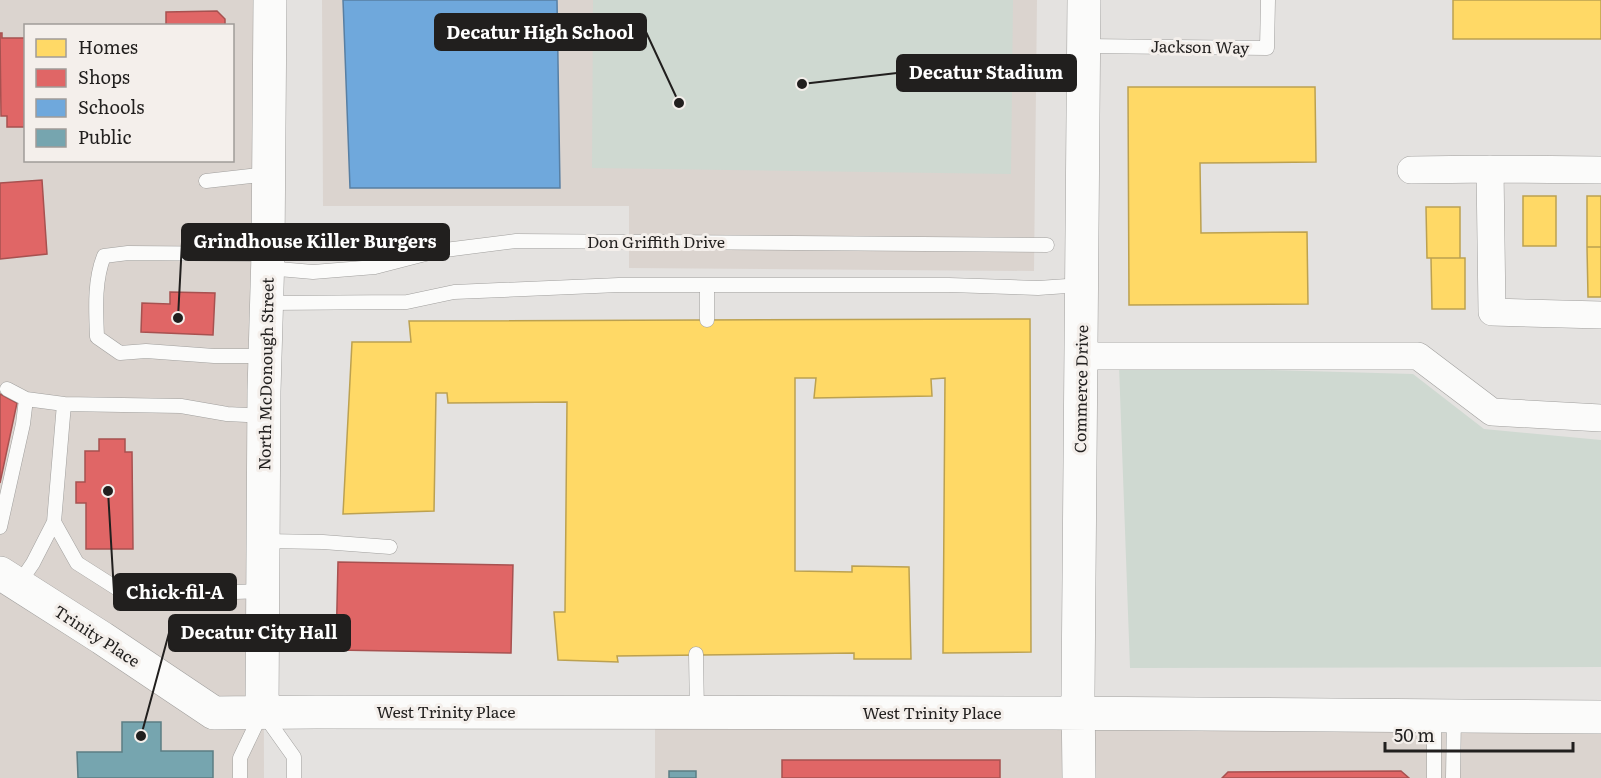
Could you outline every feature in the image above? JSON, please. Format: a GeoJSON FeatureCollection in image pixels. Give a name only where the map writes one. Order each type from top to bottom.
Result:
{"type":"FeatureCollection","features":[{"type":"Feature","properties":{"kind":"street","name":"North McDonough Street"},"geometry":{"type":"LineString","coordinates":[[262,712],[270,0]]}},
{"type":"Feature","properties":{"kind":"street","name":"Commerce Drive"},"geometry":{"type":"LineString","coordinates":[[1079,778],[1083,0]]}},
{"type":"Feature","properties":{"kind":"street"},"geometry":{"type":"LineString","coordinates":[[1490,169],[1491,312],[1601,315]]}},
{"type":"Feature","properties":{"kind":"street"},"geometry":{"type":"LineString","coordinates":[[1412,170],[1601,170]]}},
{"type":"Feature","properties":{"kind":"street"},"geometry":{"type":"LineString","coordinates":[[1081,356],[1418,356],[1492,412],[1601,418]]}},
{"type":"Feature","properties":{"kind":"street","name":"Trinity Place"},"geometry":{"type":"LineString","coordinates":[[9,579],[214,713],[262,712]]}},
{"type":"Feature","properties":{"kind":"street","name":"West Trinity Place"},"geometry":{"type":"LineString","coordinates":[[262,712],[1078,713],[1601,717]]}},
{"type":"Feature","properties":{"kind":"lane","name":"Jackson Way"},"geometry":{"type":"LineString","coordinates":[[1084,46],[1267,48],[1268,0]]}},
{"type":"Feature","properties":{"kind":"lane"},"geometry":{"type":"LineString","coordinates":[[206,181],[268,174]]}},
{"type":"Feature","properties":{"kind":"lane","name":"Don Griffith Drive"},"geometry":{"type":"LineString","coordinates":[[265,356],[214,356],[146,351],[120,353],[97,337],[96,301],[99,268],[104,256],[128,253],[268,261],[313,272],[375,267],[437,251],[516,241],[1047,245]]}},
{"type":"Feature","properties":{"kind":"lane"},"geometry":{"type":"LineString","coordinates":[[266,303],[407,302],[454,292],[619,285],[949,285],[1038,288],[1082,285]]}},
{"type":"Feature","properties":{"kind":"lane"},"geometry":{"type":"LineString","coordinates":[[707,285],[707,320]]}},
{"type":"Feature","properties":{"kind":"lane"},"geometry":{"type":"LineString","coordinates":[[7,389],[27,399],[64,404],[181,406],[226,414],[264,416]]}},
{"type":"Feature","properties":{"kind":"lane"},"geometry":{"type":"LineString","coordinates":[[0,527],[27,399]]}},
{"type":"Feature","properties":{"kind":"lane"},"geometry":{"type":"LineString","coordinates":[[9,579],[33,563],[54,522],[64,404]]}},
{"type":"Feature","properties":{"kind":"lane"},"geometry":{"type":"LineString","coordinates":[[54,522],[77,563],[132,598],[264,591]]}},
{"type":"Feature","properties":{"kind":"lane"},"geometry":{"type":"LineString","coordinates":[[264,541],[323,542],[390,547]]}},
{"type":"Feature","properties":{"kind":"lane"},"geometry":{"type":"LineString","coordinates":[[696,654],[697,713]]}},
{"type":"Feature","properties":{"kind":"lane"},"geometry":{"type":"LineString","coordinates":[[262,712],[294,758],[294,778]]}},
{"type":"Feature","properties":{"kind":"lane","name":"North McDonough Street"},"geometry":{"type":"LineString","coordinates":[[240,778],[240,758],[262,712]]}},
{"type":"Feature","properties":{"kind":"lane"},"geometry":{"type":"LineString","coordinates":[[1434,778],[1444,716]]}},
{"type":"Feature","properties":{"kind":"lane"},"geometry":{"type":"LineString","coordinates":[[1444,716],[1453,778]]}},
{"type":"Feature","properties":{"kind":"shaded area"},"geometry":{"type":"Polygon","coordinates":[[[0,0],[262,0],[264,778],[0,778],[0,0]]]}},
{"type":"Feature","properties":{"kind":"shaded area"},"geometry":{"type":"Polygon","coordinates":[[[322,0],[1037,0],[1034,271],[629,268],[629,206],[323,206],[322,0]]]}},
{"type":"Feature","properties":{"kind":"shaded area"},"geometry":{"type":"Polygon","coordinates":[[[593,0],[1013,0],[1011,174],[592,168],[593,0]]]}},
{"type":"Feature","properties":{"kind":"shaded area"},"geometry":{"type":"Polygon","coordinates":[[[1119,366],[1413,374],[1484,429],[1601,440],[1601,667],[1130,668],[1119,366]]]}},
{"type":"Feature","properties":{"kind":"shaded area"},"geometry":{"type":"Polygon","coordinates":[[[1601,710],[1601,778],[655,778],[655,718],[1601,710]]]}},
{"type":"Feature","properties":{"kind":"building: Homes"},"geometry":{"type":"Polygon","coordinates":[[[1453,0],[1601,0],[1601,39],[1453,39],[1453,0]]]}},
{"type":"Feature","properties":{"kind":"building: Homes"},"geometry":{"type":"Polygon","coordinates":[[[1128,87],[1315,87],[1316,162],[1200,163],[1201,233],[1307,232],[1308,304],[1129,305],[1128,87]]]}},
{"type":"Feature","properties":{"kind":"building: Homes"},"geometry":{"type":"Polygon","coordinates":[[[1523,196],[1556,196],[1556,246],[1523,246],[1523,196]]]}},
{"type":"Feature","properties":{"kind":"building: Homes"},"geometry":{"type":"Polygon","coordinates":[[[1587,196],[1601,196],[1601,247],[1587,247],[1587,196]]]}},
{"type":"Feature","properties":{"kind":"building: Homes"},"geometry":{"type":"Polygon","coordinates":[[[1426,207],[1460,207],[1460,258],[1427,258],[1426,207]]]}},
{"type":"Feature","properties":{"kind":"building: Homes"},"geometry":{"type":"Polygon","coordinates":[[[1587,247],[1601,247],[1601,297],[1588,297],[1587,247]]]}},
{"type":"Feature","properties":{"kind":"building: Homes"},"geometry":{"type":"Polygon","coordinates":[[[1431,258],[1465,258],[1465,309],[1432,309],[1431,258]]]}},
{"type":"Feature","properties":{"kind":"building: Homes"},"geometry":{"type":"Polygon","coordinates":[[[1030,319],[1031,652],[943,653],[945,378],[931,379],[932,396],[814,398],[816,378],[795,378],[795,571],[852,572],[852,566],[909,567],[911,659],[854,659],[854,653],[617,656],[618,662],[558,660],[554,612],[565,612],[567,402],[448,403],[447,393],[436,393],[434,511],[343,514],[352,342],[411,342],[409,321],[1030,319]]]}},
{"type":"Feature","properties":{"kind":"building: Shops"},"geometry":{"type":"Polygon","coordinates":[[[217,11],[225,19],[225,24],[166,24],[166,12],[217,11]]]}},
{"type":"Feature","properties":{"kind":"building: Shops"},"geometry":{"type":"Polygon","coordinates":[[[0,33],[2,33],[2,38],[24,38],[24,127],[7,127],[7,116],[1,116],[0,33]]]}},
{"type":"Feature","properties":{"kind":"building: Shops"},"geometry":{"type":"Polygon","coordinates":[[[42,180],[47,254],[0,259],[0,183],[42,180]]]}},
{"type":"Feature","properties":{"kind":"building: Shops"},"geometry":{"type":"Polygon","coordinates":[[[170,292],[215,293],[213,335],[141,332],[142,303],[170,304],[170,292]]]}},
{"type":"Feature","properties":{"kind":"building: Shops"},"geometry":{"type":"Polygon","coordinates":[[[0,394],[17,403],[0,483],[0,394]]]}},
{"type":"Feature","properties":{"kind":"building: Shops"},"geometry":{"type":"Polygon","coordinates":[[[99,439],[125,439],[125,452],[132,452],[133,549],[86,549],[86,503],[76,503],[76,482],[85,482],[85,451],[99,451],[99,439]]]}},
{"type":"Feature","properties":{"kind":"building: Shops"},"geometry":{"type":"Polygon","coordinates":[[[338,562],[513,565],[511,653],[336,650],[338,562]]]}},
{"type":"Feature","properties":{"kind":"building: Shops"},"geometry":{"type":"Polygon","coordinates":[[[782,760],[1000,760],[1000,778],[782,778],[782,760]]]}},
{"type":"Feature","properties":{"kind":"building: Shops"},"geometry":{"type":"Polygon","coordinates":[[[1401,771],[1409,778],[1222,778],[1228,772],[1401,771]]]}},
{"type":"Feature","properties":{"kind":"building: Schools"},"geometry":{"type":"Polygon","coordinates":[[[343,0],[557,0],[560,188],[350,188],[343,0]]]}},
{"type":"Feature","properties":{"kind":"building: Public"},"geometry":{"type":"Polygon","coordinates":[[[122,722],[161,722],[161,751],[213,751],[213,778],[78,778],[77,752],[122,752],[122,722]]]}},
{"type":"Feature","properties":{"kind":"building: Public"},"geometry":{"type":"Polygon","coordinates":[[[669,771],[696,771],[696,778],[669,778],[669,771]]]}},
{"type":"Feature","properties":{"kind":"place","name":"Decatur Stadium"},"geometry":{"type":"Point","coordinates":[802,84]}},
{"type":"Feature","properties":{"kind":"place","name":"Decatur High School"},"geometry":{"type":"Point","coordinates":[679,103]}},
{"type":"Feature","properties":{"kind":"place","name":"Grindhouse Killer Burgers"},"geometry":{"type":"Point","coordinates":[178,318]}},
{"type":"Feature","properties":{"kind":"place","name":"Chick-fil-A"},"geometry":{"type":"Point","coordinates":[108,491]}},
{"type":"Feature","properties":{"kind":"place","name":"Decatur City Hall"},"geometry":{"type":"Point","coordinates":[141,736]}}]}
